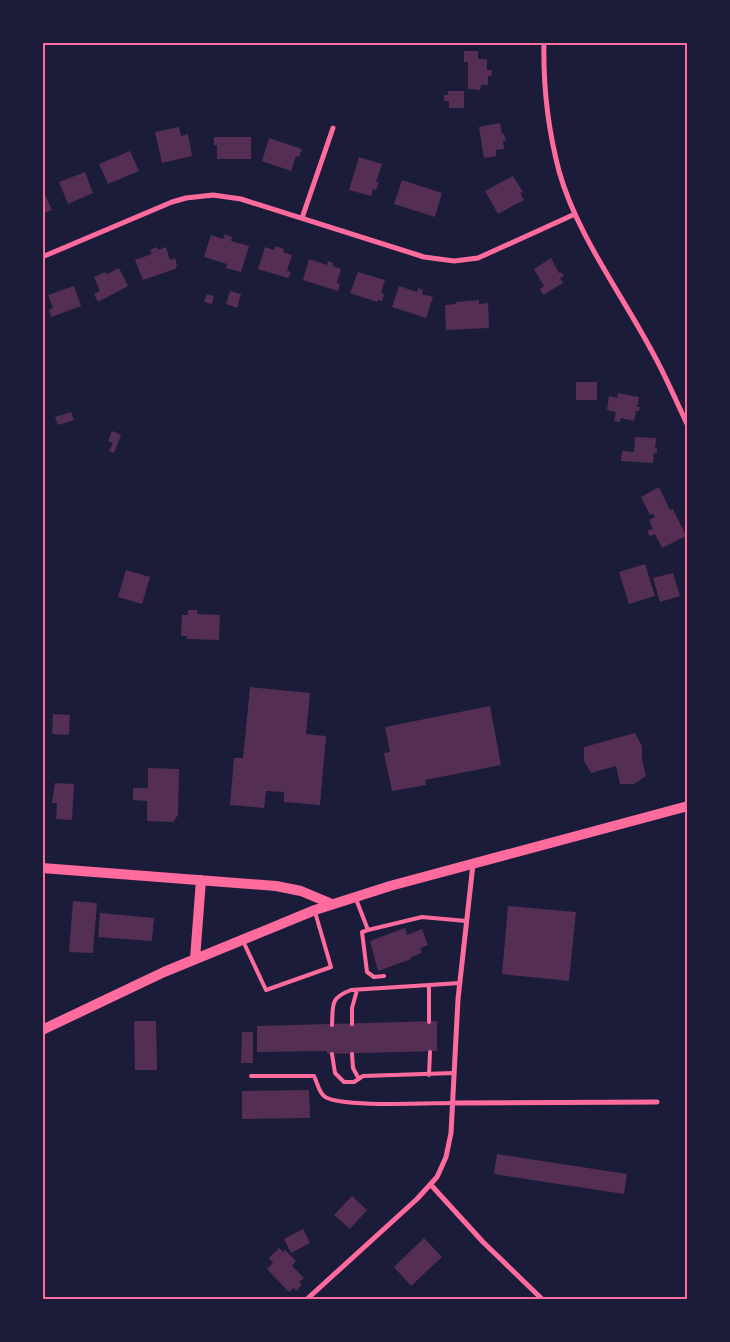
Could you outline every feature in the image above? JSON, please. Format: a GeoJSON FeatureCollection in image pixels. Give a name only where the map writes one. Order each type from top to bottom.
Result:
{"type":"FeatureCollection","features":[{"type":"Feature","properties":{"kind":"main road"},"geometry":{"type":"LineString","coordinates":[[42,1030],[194,959],[332,904],[688,806]]}},
{"type":"Feature","properties":{"kind":"main road"},"geometry":{"type":"LineString","coordinates":[[42,868],[289,888],[332,904]]}},
{"type":"Feature","properties":{"kind":"main road"},"geometry":{"type":"LineString","coordinates":[[194,959],[201,880]]}},
{"type":"Feature","properties":{"kind":"street"},"geometry":{"type":"LineString","coordinates":[[544,42],[546,111],[559,172],[576,214],[612,284],[655,356],[688,426]]}},
{"type":"Feature","properties":{"kind":"street"},"geometry":{"type":"LineString","coordinates":[[302,218],[333,128]]}},
{"type":"Feature","properties":{"kind":"street"},"geometry":{"type":"LineString","coordinates":[[42,257],[156,208],[186,198],[213,195],[234,198],[424,257],[454,262],[470,260],[488,254],[576,214]]}},
{"type":"Feature","properties":{"kind":"street"},"geometry":{"type":"LineString","coordinates":[[306,1300],[431,1185],[442,1167],[448,1152],[451,1133],[460,984],[473,864]]}},
{"type":"Feature","properties":{"kind":"street"},"geometry":{"type":"LineString","coordinates":[[453,1103],[657,1102]]}},
{"type":"Feature","properties":{"kind":"street"},"geometry":{"type":"LineString","coordinates":[[431,1185],[483,1242],[543,1300]]}},
{"type":"Feature","properties":{"kind":"lane"},"geometry":{"type":"LineString","coordinates":[[356,897],[368,930]]}},
{"type":"Feature","properties":{"kind":"lane"},"geometry":{"type":"LineString","coordinates":[[242,939],[266,990],[330,967],[315,910]]}},
{"type":"Feature","properties":{"kind":"lane"},"geometry":{"type":"LineString","coordinates":[[384,976],[374,977],[368,972],[362,932],[422,917],[466,921]]}},
{"type":"Feature","properties":{"kind":"lane"},"geometry":{"type":"LineString","coordinates":[[332,1024],[332,1004],[336,998],[351,990],[460,984]]}},
{"type":"Feature","properties":{"kind":"lane"},"geometry":{"type":"LineString","coordinates":[[429,986],[429,1022]]}},
{"type":"Feature","properties":{"kind":"lane"},"geometry":{"type":"LineString","coordinates":[[352,1024],[352,1008],[357,990]]}},
{"type":"Feature","properties":{"kind":"lane"},"geometry":{"type":"LineString","coordinates":[[429,1074],[430,1052]]}},
{"type":"Feature","properties":{"kind":"lane"},"geometry":{"type":"LineString","coordinates":[[332,1054],[335,1074],[344,1082],[354,1082],[363,1076],[454,1074]]}},
{"type":"Feature","properties":{"kind":"lane"},"geometry":{"type":"LineString","coordinates":[[352,1054],[354,1068],[359,1079]]}},
{"type":"Feature","properties":{"kind":"lane"},"geometry":{"type":"LineString","coordinates":[[251,1076],[314,1076],[324,1096],[334,1101],[378,1104],[453,1103]]}},
{"type":"Feature","properties":{"kind":"building"},"geometry":{"type":"Polygon","coordinates":[[[464,51],[478,51],[478,59],[487,59],[487,70],[492,70],[491,76],[488,76],[488,85],[481,85],[480,90],[468,89],[468,62],[464,62],[464,51]]]}},
{"type":"Feature","properties":{"kind":"building"},"geometry":{"type":"Polygon","coordinates":[[[448,91],[464,91],[464,108],[449,108],[449,101],[444,101],[444,95],[448,95],[448,91]]]}},
{"type":"Feature","properties":{"kind":"building"},"geometry":{"type":"Polygon","coordinates":[[[500,123],[502,134],[504,134],[506,141],[503,141],[504,149],[496,150],[496,156],[484,158],[479,127],[500,123]]]}},
{"type":"Feature","properties":{"kind":"building"},"geometry":{"type":"Polygon","coordinates":[[[179,127],[181,136],[188,134],[192,156],[162,163],[155,132],[179,127]]]}},
{"type":"Feature","properties":{"kind":"building"},"geometry":{"type":"Polygon","coordinates":[[[214,137],[251,137],[251,159],[217,159],[217,145],[214,145],[214,137]]]}},
{"type":"Feature","properties":{"kind":"building"},"geometry":{"type":"Polygon","coordinates":[[[269,138],[302,149],[299,157],[296,156],[291,171],[262,161],[269,138]]]}},
{"type":"Feature","properties":{"kind":"building"},"geometry":{"type":"Polygon","coordinates":[[[130,151],[139,171],[108,184],[99,164],[130,151]]]}},
{"type":"Feature","properties":{"kind":"building"},"geometry":{"type":"Polygon","coordinates":[[[359,157],[382,164],[376,182],[379,182],[376,190],[373,189],[371,196],[349,190],[359,157]]]}},
{"type":"Feature","properties":{"kind":"building"},"geometry":{"type":"Polygon","coordinates":[[[85,172],[93,193],[68,204],[59,182],[85,172]]]}},
{"type":"Feature","properties":{"kind":"building"},"geometry":{"type":"Polygon","coordinates":[[[513,176],[523,192],[520,193],[524,200],[498,214],[485,191],[513,176]]]}},
{"type":"Feature","properties":{"kind":"building"},"geometry":{"type":"Polygon","coordinates":[[[402,180],[442,193],[435,217],[394,204],[402,180]]]}},
{"type":"Feature","properties":{"kind":"building"},"geometry":{"type":"Polygon","coordinates":[[[42,188],[52,210],[42,214],[42,188]]]}},
{"type":"Feature","properties":{"kind":"building"},"geometry":{"type":"Polygon","coordinates":[[[225,234],[232,237],[231,241],[249,246],[241,272],[226,268],[227,264],[204,257],[211,235],[223,239],[225,234]]]}},
{"type":"Feature","properties":{"kind":"building"},"geometry":{"type":"Polygon","coordinates":[[[275,246],[284,249],[283,252],[292,255],[287,271],[291,272],[288,278],[258,269],[265,247],[274,250],[275,246]]]}},
{"type":"Feature","properties":{"kind":"building"},"geometry":{"type":"Polygon","coordinates":[[[157,247],[158,250],[166,247],[170,260],[175,258],[177,265],[175,269],[143,280],[135,260],[152,254],[150,250],[157,247]]]}},
{"type":"Feature","properties":{"kind":"building"},"geometry":{"type":"Polygon","coordinates":[[[551,258],[559,273],[561,272],[564,276],[560,278],[563,283],[543,295],[540,289],[544,286],[534,269],[551,258]]]}},
{"type":"Feature","properties":{"kind":"building"},"geometry":{"type":"Polygon","coordinates":[[[309,259],[327,265],[328,261],[333,263],[333,266],[341,269],[337,283],[340,284],[338,291],[303,280],[309,259]]]}},
{"type":"Feature","properties":{"kind":"building"},"geometry":{"type":"Polygon","coordinates":[[[119,268],[128,286],[98,302],[94,294],[100,291],[94,277],[105,272],[107,274],[119,268]]]}},
{"type":"Feature","properties":{"kind":"building"},"geometry":{"type":"Polygon","coordinates":[[[358,272],[385,280],[381,293],[384,294],[382,301],[378,300],[377,302],[350,293],[358,272]]]}},
{"type":"Feature","properties":{"kind":"building"},"geometry":{"type":"Polygon","coordinates":[[[74,286],[81,306],[51,317],[49,310],[53,308],[48,295],[74,286]]]}},
{"type":"Feature","properties":{"kind":"building"},"geometry":{"type":"Polygon","coordinates":[[[399,286],[417,292],[418,288],[423,290],[422,294],[433,297],[426,318],[392,307],[399,286]]]}},
{"type":"Feature","properties":{"kind":"building"},"geometry":{"type":"Polygon","coordinates":[[[230,291],[241,294],[237,308],[226,304],[230,291]]]}},
{"type":"Feature","properties":{"kind":"building"},"geometry":{"type":"Polygon","coordinates":[[[207,294],[214,296],[212,304],[204,302],[207,294]]]}},
{"type":"Feature","properties":{"kind":"building"},"geometry":{"type":"Polygon","coordinates":[[[479,300],[479,304],[488,303],[489,328],[446,330],[445,305],[479,300]]]}},
{"type":"Feature","properties":{"kind":"building"},"geometry":{"type":"Polygon","coordinates":[[[576,382],[597,382],[597,400],[576,400],[576,382]]]}},
{"type":"Feature","properties":{"kind":"building"},"geometry":{"type":"Polygon","coordinates":[[[618,393],[639,397],[637,407],[640,407],[639,411],[636,411],[634,421],[621,418],[620,422],[614,421],[616,412],[607,410],[609,396],[617,398],[618,393]]]}},
{"type":"Feature","properties":{"kind":"building"},"geometry":{"type":"Polygon","coordinates":[[[71,412],[74,420],[58,425],[55,417],[71,412]]]}},
{"type":"Feature","properties":{"kind":"building"},"geometry":{"type":"Polygon","coordinates":[[[112,431],[121,435],[114,453],[109,451],[113,443],[108,441],[112,431]]]}},
{"type":"Feature","properties":{"kind":"building"},"geometry":{"type":"Polygon","coordinates":[[[635,437],[656,438],[655,448],[657,448],[657,453],[654,453],[653,463],[621,461],[622,451],[634,452],[635,437]]]}},
{"type":"Feature","properties":{"kind":"building"},"geometry":{"type":"Polygon","coordinates":[[[659,487],[670,510],[673,509],[686,536],[662,548],[655,534],[650,536],[647,531],[653,529],[649,520],[655,517],[653,514],[650,515],[641,497],[659,487]]]}},
{"type":"Feature","properties":{"kind":"building"},"geometry":{"type":"Polygon","coordinates":[[[645,564],[655,596],[629,604],[619,572],[645,564]]]}},
{"type":"Feature","properties":{"kind":"building"},"geometry":{"type":"Polygon","coordinates":[[[126,570],[150,577],[142,604],[118,597],[126,570]]]}},
{"type":"Feature","properties":{"kind":"building"},"geometry":{"type":"Polygon","coordinates":[[[673,573],[680,596],[660,602],[653,578],[673,573]]]}},
{"type":"Feature","properties":{"kind":"building"},"geometry":{"type":"Polygon","coordinates":[[[188,610],[197,610],[197,614],[220,615],[219,640],[187,639],[187,636],[181,636],[182,615],[188,615],[188,610]]]}},
{"type":"Feature","properties":{"kind":"building"},"geometry":{"type":"Polygon","coordinates":[[[250,687],[310,693],[306,734],[326,736],[320,805],[284,802],[284,792],[266,791],[264,808],[230,805],[234,758],[243,758],[250,687]]]}},
{"type":"Feature","properties":{"kind":"building"},"geometry":{"type":"Polygon","coordinates":[[[490,706],[501,765],[425,780],[426,785],[392,791],[384,753],[390,752],[385,727],[490,706]]]}},
{"type":"Feature","properties":{"kind":"building"},"geometry":{"type":"Polygon","coordinates":[[[53,714],[70,715],[69,735],[52,734],[53,714]]]}},
{"type":"Feature","properties":{"kind":"building"},"geometry":{"type":"Polygon","coordinates":[[[635,733],[642,746],[642,760],[646,776],[634,784],[620,784],[616,766],[591,773],[584,761],[584,747],[635,733]]]}},
{"type":"Feature","properties":{"kind":"building"},"geometry":{"type":"Polygon","coordinates":[[[148,768],[179,769],[178,815],[173,822],[147,821],[147,801],[133,800],[133,788],[148,788],[148,768]]]}},
{"type":"Feature","properties":{"kind":"building"},"geometry":{"type":"Polygon","coordinates":[[[55,783],[74,784],[72,820],[56,819],[57,803],[52,803],[55,783]]]}},
{"type":"Feature","properties":{"kind":"building"},"geometry":{"type":"Polygon","coordinates":[[[73,901],[97,903],[93,953],[69,952],[73,901]]]}},
{"type":"Feature","properties":{"kind":"building"},"geometry":{"type":"Polygon","coordinates":[[[508,906],[576,912],[569,981],[502,974],[508,906]]]}},
{"type":"Feature","properties":{"kind":"building"},"geometry":{"type":"Polygon","coordinates":[[[100,913],[154,918],[152,940],[98,937],[100,913]]]}},
{"type":"Feature","properties":{"kind":"building"},"geometry":{"type":"Polygon","coordinates":[[[405,928],[407,935],[422,929],[428,945],[420,948],[422,953],[411,957],[411,959],[378,971],[370,941],[405,928]]]}},
{"type":"Feature","properties":{"kind":"building"},"geometry":{"type":"Polygon","coordinates":[[[134,1021],[156,1021],[157,1070],[135,1070],[134,1021]]]}},
{"type":"Feature","properties":{"kind":"building"},"geometry":{"type":"Polygon","coordinates":[[[437,1021],[437,1051],[327,1054],[327,1051],[257,1052],[257,1026],[437,1021]]]}},
{"type":"Feature","properties":{"kind":"building"},"geometry":{"type":"Polygon","coordinates":[[[242,1032],[253,1032],[253,1063],[241,1063],[242,1032]]]}},
{"type":"Feature","properties":{"kind":"building"},"geometry":{"type":"Polygon","coordinates":[[[309,1090],[310,1118],[242,1119],[242,1091],[309,1090]]]}},
{"type":"Feature","properties":{"kind":"building"},"geometry":{"type":"Polygon","coordinates":[[[497,1154],[627,1174],[624,1194],[494,1174],[497,1154]]]}},
{"type":"Feature","properties":{"kind":"building"},"geometry":{"type":"Polygon","coordinates":[[[352,1196],[367,1210],[350,1229],[334,1215],[352,1196]]]}},
{"type":"Feature","properties":{"kind":"building"},"geometry":{"type":"Polygon","coordinates":[[[303,1229],[310,1243],[291,1253],[284,1239],[303,1229]]]}},
{"type":"Feature","properties":{"kind":"building"},"geometry":{"type":"Polygon","coordinates":[[[424,1238],[442,1257],[411,1286],[394,1267],[424,1238]]]}},
{"type":"Feature","properties":{"kind":"building"},"geometry":{"type":"Polygon","coordinates":[[[279,1248],[283,1252],[285,1250],[296,1261],[292,1266],[304,1278],[299,1282],[302,1285],[296,1291],[294,1288],[289,1292],[267,1269],[273,1263],[269,1258],[279,1248]]]}}]}
